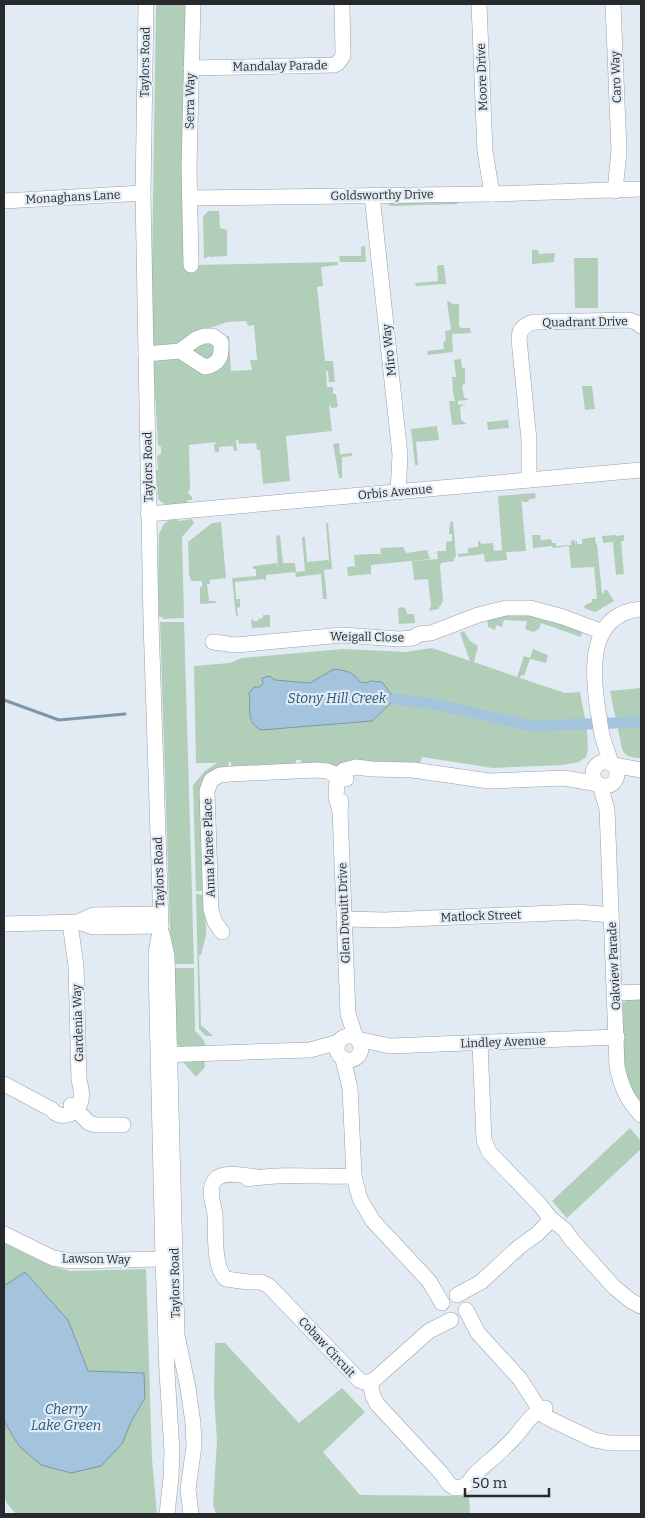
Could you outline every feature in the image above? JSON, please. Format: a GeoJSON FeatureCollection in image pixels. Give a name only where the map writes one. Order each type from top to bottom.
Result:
{"type":"FeatureCollection","features":[{"type":"Feature","properties":{"kind":"street","name":"Taylors Road"},"geometry":{"type":"LineString","coordinates":[[146,4],[143,193],[148,514],[161,923],[167,956],[164,1055],[163,1259],[172,1452],[167,1514]]}},
{"type":"Feature","properties":{"kind":"street","name":"Serra Way"},"geometry":{"type":"LineString","coordinates":[[190,198],[193,4]]}},
{"type":"Feature","properties":{"kind":"street","name":"Mandalay Parade"},"geometry":{"type":"LineString","coordinates":[[191,68],[334,65],[343,56],[342,4]]}},
{"type":"Feature","properties":{"kind":"street","name":"Moore Drive"},"geometry":{"type":"LineString","coordinates":[[479,4],[487,194]]}},
{"type":"Feature","properties":{"kind":"street","name":"Caro Way"},"geometry":{"type":"LineString","coordinates":[[613,4],[619,151],[627,190]]}},
{"type":"Feature","properties":{"kind":"street","name":"Goldsworthy Drive"},"geometry":{"type":"LineString","coordinates":[[190,198],[627,190]]}},
{"type":"Feature","properties":{"kind":"street","name":"Monaghans Lane"},"geometry":{"type":"LineString","coordinates":[[4,201],[143,193]]}},
{"type":"Feature","properties":{"kind":"street","name":"Miro Way"},"geometry":{"type":"LineString","coordinates":[[377,195],[378,245],[404,492]]}},
{"type":"Feature","properties":{"kind":"street"},"geometry":{"type":"LineString","coordinates":[[190,198],[191,265]]}},
{"type":"Feature","properties":{"kind":"street","name":"Quadrant Drive"},"geometry":{"type":"LineString","coordinates":[[533,480],[519,339],[523,327],[536,322],[629,320],[641,326]]}},
{"type":"Feature","properties":{"kind":"street"},"geometry":{"type":"LineString","coordinates":[[146,354],[180,351]]}},
{"type":"Feature","properties":{"kind":"street","name":"Orbis Avenue"},"geometry":{"type":"LineString","coordinates":[[148,514],[641,470]]}},
{"type":"Feature","properties":{"kind":"street","name":"Weigall Close"},"geometry":{"type":"LineString","coordinates":[[213,642],[236,645],[342,635],[399,639],[413,638],[419,634],[431,633],[478,615],[506,608],[530,608],[563,617],[603,632]]}},
{"type":"Feature","properties":{"kind":"street","name":"Oakview Parade"},"geometry":{"type":"LineString","coordinates":[[641,608],[625,612],[608,624],[598,641],[595,652],[594,682],[603,738],[617,1066],[626,1096],[641,1115]]}},
{"type":"Feature","properties":{"kind":"street"},"geometry":{"type":"LineString","coordinates":[[342,777],[344,770],[356,767],[372,770],[413,770],[489,781],[564,778],[641,771]]}},
{"type":"Feature","properties":{"kind":"street","name":"Anna Maree Place"},"geometry":{"type":"LineString","coordinates":[[222,932],[210,910],[207,791],[210,780],[220,775],[240,773],[322,770],[342,777]]}},
{"type":"Feature","properties":{"kind":"street","name":"Glen Drouitt Drive"},"geometry":{"type":"LineString","coordinates":[[342,777],[336,780],[336,797],[340,811],[349,1048]]}},
{"type":"Feature","properties":{"kind":"street","name":"Matlock Street"},"geometry":{"type":"LineString","coordinates":[[344,922],[611,911]]}},
{"type":"Feature","properties":{"kind":"street"},"geometry":{"type":"LineString","coordinates":[[4,924],[74,922],[93,915],[161,923]]}},
{"type":"Feature","properties":{"kind":"street","name":"Gardenia Way"},"geometry":{"type":"LineString","coordinates":[[73,1108],[80,1104],[82,1098],[79,1080],[74,922]]}},
{"type":"Feature","properties":{"kind":"street"},"geometry":{"type":"LineString","coordinates":[[615,993],[641,992]]}},
{"type":"Feature","properties":{"kind":"street","name":"Lindley Avenue"},"geometry":{"type":"LineString","coordinates":[[164,1055],[617,1037]]}},
{"type":"Feature","properties":{"kind":"street"},"geometry":{"type":"LineString","coordinates":[[480,1043],[484,1140],[489,1152],[534,1199],[546,1221],[571,1240],[614,1287],[631,1301],[641,1306]]}},
{"type":"Feature","properties":{"kind":"street"},"geometry":{"type":"LineString","coordinates":[[349,1048],[354,1173],[357,1193],[367,1213],[520,1379],[542,1411],[552,1420],[584,1436],[603,1442],[620,1444],[641,1443]]}},
{"type":"Feature","properties":{"kind":"street","name":"Taylors Road"},"geometry":{"type":"LineString","coordinates":[[164,1055],[177,1335],[188,1388],[194,1433],[188,1489],[191,1514]]}},
{"type":"Feature","properties":{"kind":"street"},"geometry":{"type":"LineString","coordinates":[[4,1084],[57,1114],[73,1113],[73,1108]]}},
{"type":"Feature","properties":{"kind":"street"},"geometry":{"type":"LineString","coordinates":[[73,1108],[89,1123],[96,1125],[123,1125]]}},
{"type":"Feature","properties":{"kind":"street","name":"Cobaw Circuit"},"geometry":{"type":"LineString","coordinates":[[354,1173],[336,1171],[315,1175],[257,1177],[231,1181],[222,1185],[218,1192],[215,1212],[216,1252],[223,1276],[226,1279],[261,1282],[270,1286],[355,1376],[363,1382],[370,1382],[379,1377],[480,1282],[519,1247],[537,1234],[546,1221]]}},
{"type":"Feature","properties":{"kind":"street","name":"Lawson Way"},"geometry":{"type":"LineString","coordinates":[[4,1234],[53,1258],[70,1261],[163,1259]]}},
{"type":"Feature","properties":{"kind":"street"},"geometry":{"type":"LineString","coordinates":[[370,1382],[377,1404],[442,1474],[455,1481],[474,1475],[514,1437],[530,1427],[542,1411]]}},
{"type":"Feature","properties":{"kind":"green space"},"geometry":{"type":"Polygon","coordinates":[[[156,4],[188,4],[191,265],[338,262],[338,265],[321,267],[323,286],[317,287],[325,361],[333,361],[335,382],[329,382],[328,371],[326,371],[327,387],[333,387],[333,394],[336,394],[338,407],[331,408],[329,406],[332,431],[286,436],[290,481],[263,484],[260,450],[257,450],[256,443],[239,444],[238,440],[236,440],[237,451],[234,451],[233,446],[219,447],[219,452],[215,452],[214,445],[216,442],[189,445],[190,489],[188,493],[192,500],[188,500],[185,506],[166,505],[158,499],[156,470],[158,470],[157,457],[161,453],[161,447],[158,445],[153,359],[173,354],[205,371],[221,337],[229,336],[231,371],[252,370],[250,360],[257,360],[254,325],[248,326],[246,321],[227,322],[210,328],[185,344],[153,348],[152,267],[156,4]]]}},
{"type":"Feature","properties":{"kind":"green space"},"geometry":{"type":"Polygon","coordinates":[[[457,200],[458,204],[390,206],[388,204],[393,202],[457,200]]]}},
{"type":"Feature","properties":{"kind":"green space"},"geometry":{"type":"Polygon","coordinates":[[[208,211],[219,211],[220,228],[227,230],[227,256],[209,256],[204,259],[203,217],[208,211]]]}},
{"type":"Feature","properties":{"kind":"green space"},"geometry":{"type":"Polygon","coordinates":[[[365,246],[366,262],[340,262],[339,256],[361,256],[361,247],[365,246]]]}},
{"type":"Feature","properties":{"kind":"green space"},"geometry":{"type":"Polygon","coordinates":[[[532,250],[538,250],[539,254],[555,253],[554,262],[532,264],[532,250]]]}},
{"type":"Feature","properties":{"kind":"green space"},"geometry":{"type":"Polygon","coordinates":[[[574,258],[598,258],[598,308],[575,308],[574,258]]]}},
{"type":"Feature","properties":{"kind":"green space"},"geometry":{"type":"Polygon","coordinates":[[[444,265],[446,284],[416,286],[415,283],[438,281],[437,267],[444,265]]]}},
{"type":"Feature","properties":{"kind":"green space"},"geometry":{"type":"Polygon","coordinates":[[[447,301],[452,304],[459,304],[459,326],[461,328],[470,328],[471,333],[452,334],[453,352],[428,355],[427,351],[444,349],[443,342],[446,341],[445,331],[451,330],[447,301]]]}},
{"type":"Feature","properties":{"kind":"green space"},"geometry":{"type":"Polygon","coordinates":[[[207,339],[219,350],[205,365],[192,349],[207,339]]]}},
{"type":"Feature","properties":{"kind":"green space"},"geometry":{"type":"Polygon","coordinates":[[[461,359],[462,368],[465,368],[465,384],[462,385],[464,398],[468,398],[467,400],[458,401],[458,405],[466,404],[460,407],[461,420],[467,424],[453,425],[449,401],[455,401],[452,388],[452,377],[456,377],[454,360],[461,359]]]}},
{"type":"Feature","properties":{"kind":"green space"},"geometry":{"type":"Polygon","coordinates":[[[582,386],[592,386],[595,409],[585,410],[582,386]]]}},
{"type":"Feature","properties":{"kind":"green space"},"geometry":{"type":"Polygon","coordinates":[[[508,420],[509,428],[488,430],[487,422],[508,420]]]}},
{"type":"Feature","properties":{"kind":"green space"},"geometry":{"type":"Polygon","coordinates":[[[437,426],[439,440],[416,442],[418,465],[415,465],[411,429],[437,426]]]}},
{"type":"Feature","properties":{"kind":"green space"},"geometry":{"type":"Polygon","coordinates":[[[339,443],[340,454],[352,453],[352,456],[342,457],[342,478],[339,478],[333,444],[339,443]]]}},
{"type":"Feature","properties":{"kind":"green space"},"geometry":{"type":"Polygon","coordinates":[[[535,493],[536,498],[528,500],[529,502],[522,502],[521,496],[526,551],[506,552],[507,560],[485,562],[484,554],[458,557],[458,554],[468,553],[468,548],[478,547],[478,541],[481,544],[493,543],[494,551],[502,550],[498,496],[535,493]]]}},
{"type":"Feature","properties":{"kind":"green space"},"geometry":{"type":"Polygon","coordinates":[[[175,519],[179,521],[192,519],[194,523],[182,537],[184,618],[163,619],[159,617],[159,534],[164,524],[169,520],[175,519]]]}},
{"type":"Feature","properties":{"kind":"green space"},"geometry":{"type":"Polygon","coordinates":[[[453,521],[456,557],[454,561],[441,563],[443,601],[438,609],[429,611],[431,605],[428,579],[414,580],[412,561],[438,559],[437,551],[446,551],[446,542],[452,541],[452,534],[449,534],[450,522],[453,521]]]}},
{"type":"Feature","properties":{"kind":"green space"},"geometry":{"type":"Polygon","coordinates":[[[221,522],[226,578],[210,580],[210,584],[207,584],[209,601],[216,601],[216,603],[200,604],[202,581],[191,581],[188,542],[212,523],[221,522]]]}},
{"type":"Feature","properties":{"kind":"green space"},"geometry":{"type":"Polygon","coordinates":[[[326,523],[328,523],[332,569],[324,570],[327,599],[323,599],[321,574],[296,577],[295,572],[266,575],[266,581],[264,579],[235,582],[236,599],[240,599],[240,607],[237,608],[238,615],[236,616],[232,578],[256,576],[256,569],[253,569],[253,566],[277,563],[278,568],[276,536],[280,535],[283,563],[295,563],[296,572],[305,571],[302,537],[305,537],[307,562],[329,561],[326,523]]]}},
{"type":"Feature","properties":{"kind":"green space"},"geometry":{"type":"Polygon","coordinates":[[[532,535],[540,535],[541,540],[551,539],[552,543],[556,543],[556,546],[571,545],[571,541],[575,540],[576,546],[576,541],[577,544],[582,544],[582,539],[595,537],[602,593],[604,593],[604,590],[607,590],[614,601],[595,612],[584,608],[585,605],[592,602],[592,599],[597,599],[594,567],[571,568],[569,546],[533,548],[532,535]]]}},
{"type":"Feature","properties":{"kind":"green space"},"geometry":{"type":"Polygon","coordinates":[[[624,535],[624,541],[621,541],[624,574],[616,575],[613,542],[603,543],[602,536],[624,535]]]}},
{"type":"Feature","properties":{"kind":"green space"},"geometry":{"type":"Polygon","coordinates":[[[403,547],[406,553],[427,550],[430,559],[371,565],[371,574],[348,576],[347,567],[359,566],[355,566],[354,555],[381,554],[380,548],[403,547]]]}},
{"type":"Feature","properties":{"kind":"green space"},"geometry":{"type":"Polygon","coordinates":[[[403,607],[406,609],[407,614],[414,614],[415,623],[399,624],[398,608],[403,607]]]}},
{"type":"Feature","properties":{"kind":"green space"},"geometry":{"type":"Polygon","coordinates":[[[522,613],[582,630],[581,637],[541,623],[539,629],[533,632],[525,629],[527,621],[504,620],[502,627],[496,625],[495,630],[488,627],[487,618],[522,613]]]}},
{"type":"Feature","properties":{"kind":"green space"},"geometry":{"type":"Polygon","coordinates":[[[263,615],[270,615],[270,627],[252,628],[251,620],[258,621],[258,619],[263,618],[263,615]]]}},
{"type":"Feature","properties":{"kind":"green space"},"geometry":{"type":"Polygon","coordinates":[[[160,622],[184,622],[194,964],[171,963],[160,622]]]}},
{"type":"Feature","properties":{"kind":"green space"},"geometry":{"type":"Polygon","coordinates":[[[464,631],[470,641],[478,646],[474,662],[517,677],[524,656],[530,658],[533,649],[548,655],[546,663],[530,659],[524,676],[521,675],[520,678],[565,693],[580,692],[587,729],[588,749],[586,757],[579,762],[563,765],[493,768],[422,757],[420,764],[337,768],[302,765],[301,760],[296,760],[296,765],[231,767],[231,762],[229,762],[228,768],[210,772],[203,779],[204,891],[196,891],[193,785],[205,771],[217,763],[196,763],[194,666],[230,663],[242,658],[343,649],[406,652],[432,648],[470,661],[460,633],[464,631]]]}},
{"type":"Feature","properties":{"kind":"green space"},"geometry":{"type":"Polygon","coordinates":[[[641,688],[641,758],[638,758],[627,755],[622,749],[610,691],[641,688]]]}},
{"type":"Feature","properties":{"kind":"green space"},"geometry":{"type":"Polygon","coordinates":[[[196,894],[205,895],[206,935],[201,955],[199,955],[201,1025],[213,1036],[206,1036],[199,1029],[196,894]]]}},
{"type":"Feature","properties":{"kind":"green space"},"geometry":{"type":"Polygon","coordinates":[[[173,968],[194,968],[195,1031],[204,1040],[205,1046],[182,1048],[176,1043],[173,968]]]}},
{"type":"Feature","properties":{"kind":"green space"},"geometry":{"type":"Polygon","coordinates":[[[641,997],[641,1107],[625,1083],[619,1007],[629,999],[641,997]]]}},
{"type":"Feature","properties":{"kind":"green space"},"geometry":{"type":"Polygon","coordinates":[[[204,1060],[205,1067],[196,1077],[183,1062],[204,1060]]]}},
{"type":"Feature","properties":{"kind":"green space"},"geometry":{"type":"Polygon","coordinates":[[[630,1128],[641,1141],[641,1149],[567,1218],[552,1201],[630,1128]]]}},
{"type":"Feature","properties":{"kind":"green space"},"geometry":{"type":"Polygon","coordinates":[[[4,1243],[49,1265],[70,1271],[146,1269],[152,1459],[157,1514],[16,1514],[6,1502],[4,1489],[4,1243]]]}},
{"type":"Feature","properties":{"kind":"green space"},"geometry":{"type":"Polygon","coordinates":[[[215,1343],[225,1343],[299,1423],[342,1388],[365,1412],[323,1452],[360,1495],[469,1496],[470,1514],[216,1514],[213,1504],[217,1442],[214,1394],[215,1343]]]}},
{"type":"Feature","properties":{"kind":"water","name":"Stony Hill Creek"},"geometry":{"type":"Polygon","coordinates":[[[334,669],[349,672],[360,682],[382,682],[395,699],[372,721],[261,730],[252,722],[249,693],[254,687],[260,687],[263,683],[262,678],[270,676],[275,680],[310,683],[334,669]]]}},
{"type":"Feature","properties":{"kind":"water","name":"Cherry Lake Green"},"geometry":{"type":"Polygon","coordinates":[[[25,1272],[68,1320],[88,1371],[144,1373],[145,1398],[131,1422],[122,1444],[101,1466],[71,1473],[41,1465],[19,1446],[4,1421],[4,1286],[25,1272]]]}},
{"type":"Feature","properties":{"kind":"waterway","name":"Stony Hill Creek"},"geometry":{"type":"LineString","coordinates":[[395,699],[439,705],[531,726],[641,722]]}},
{"type":"Feature","properties":{"kind":"waterway","name":"Stony Hill Creek"},"geometry":{"type":"LineString","coordinates":[[4,700],[59,720],[125,714]]}}]}
